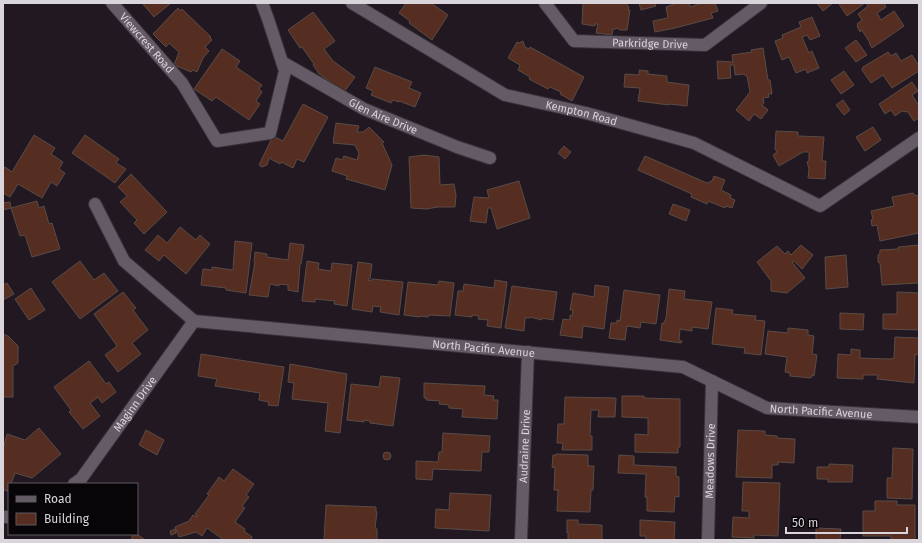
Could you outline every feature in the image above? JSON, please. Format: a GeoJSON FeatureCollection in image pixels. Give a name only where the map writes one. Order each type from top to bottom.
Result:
{"type":"FeatureCollection","features":[{"type":"Feature","properties":{"kind":"street","name":"Viewcrest Road"},"geometry":{"type":"LineString","coordinates":[[112,3],[182,84],[217,141],[270,133],[285,71],[282,62]]}},
{"type":"Feature","properties":{"kind":"street"},"geometry":{"type":"LineString","coordinates":[[262,3],[282,62]]}},
{"type":"Feature","properties":{"kind":"street","name":"Kempton Road"},"geometry":{"type":"LineString","coordinates":[[352,3],[505,95],[586,113],[694,142],[820,206],[919,138]]}},
{"type":"Feature","properties":{"kind":"street","name":"Parkridge Drive"},"geometry":{"type":"LineString","coordinates":[[545,3],[574,41],[705,45],[761,3]]}},
{"type":"Feature","properties":{"kind":"street","name":"Glen Aire Drive"},"geometry":{"type":"LineString","coordinates":[[282,62],[364,109],[457,148],[490,158]]}},
{"type":"Feature","properties":{"kind":"street"},"geometry":{"type":"LineString","coordinates":[[95,204],[124,260],[194,321]]}},
{"type":"Feature","properties":{"kind":"street","name":"North Pacific Avenue"},"geometry":{"type":"LineString","coordinates":[[194,321],[683,367],[767,408],[919,417]]}},
{"type":"Feature","properties":{"kind":"street","name":"Maginn Drive"},"geometry":{"type":"LineString","coordinates":[[75,483],[81,479],[194,321]]}},
{"type":"Feature","properties":{"kind":"street","name":"Audraine Drive"},"geometry":{"type":"LineString","coordinates":[[521,540],[528,352]]}},
{"type":"Feature","properties":{"kind":"street","name":"Meadows Drive"},"geometry":{"type":"LineString","coordinates":[[708,540],[712,381]]}},
{"type":"Feature","properties":{"kind":"building"},"geometry":{"type":"Polygon","coordinates":[[[142,3],[171,3],[154,17],[142,3]]]}},
{"type":"Feature","properties":{"kind":"building"},"geometry":{"type":"Polygon","coordinates":[[[406,3],[431,3],[448,15],[432,40],[409,23],[410,21],[399,13],[406,3]]]}},
{"type":"Feature","properties":{"kind":"building"},"geometry":{"type":"Polygon","coordinates":[[[583,3],[627,3],[627,6],[629,7],[628,10],[630,10],[627,30],[620,30],[617,28],[613,29],[612,35],[596,33],[598,24],[595,24],[595,26],[582,24],[583,3]]]}},
{"type":"Feature","properties":{"kind":"building"},"geometry":{"type":"Polygon","coordinates":[[[639,3],[655,3],[656,6],[641,10],[639,3]]]}},
{"type":"Feature","properties":{"kind":"building"},"geometry":{"type":"Polygon","coordinates":[[[677,3],[689,3],[690,7],[702,3],[715,3],[718,11],[711,13],[713,18],[655,32],[653,21],[668,18],[666,7],[677,3]]]}},
{"type":"Feature","properties":{"kind":"building"},"geometry":{"type":"Polygon","coordinates":[[[817,3],[833,3],[823,11],[817,3]]]}},
{"type":"Feature","properties":{"kind":"building"},"geometry":{"type":"Polygon","coordinates":[[[865,3],[847,16],[839,4],[865,3]]]}},
{"type":"Feature","properties":{"kind":"building"},"geometry":{"type":"Polygon","coordinates":[[[866,3],[884,3],[886,7],[877,13],[881,20],[894,11],[904,26],[872,48],[862,30],[860,32],[857,26],[857,24],[862,20],[858,14],[868,6],[866,3]]]}},
{"type":"Feature","properties":{"kind":"building"},"geometry":{"type":"Polygon","coordinates":[[[178,8],[180,11],[182,9],[211,37],[210,38],[212,40],[205,47],[209,51],[203,58],[197,72],[193,70],[191,72],[174,65],[179,52],[169,43],[166,47],[153,34],[178,8]]]}},
{"type":"Feature","properties":{"kind":"building"},"geometry":{"type":"Polygon","coordinates":[[[313,12],[335,41],[324,49],[333,61],[355,77],[344,92],[318,73],[313,65],[314,64],[302,47],[300,48],[288,30],[313,12]]]}},
{"type":"Feature","properties":{"kind":"building"},"geometry":{"type":"Polygon","coordinates":[[[812,17],[820,36],[810,40],[807,35],[802,37],[809,53],[812,51],[819,68],[807,73],[806,69],[796,73],[789,57],[782,60],[775,41],[783,38],[782,35],[801,27],[799,22],[812,17]]]}},
{"type":"Feature","properties":{"kind":"building"},"geometry":{"type":"Polygon","coordinates":[[[856,40],[867,55],[856,62],[845,48],[856,40]]]}},
{"type":"Feature","properties":{"kind":"building"},"geometry":{"type":"Polygon","coordinates":[[[523,41],[525,47],[529,49],[530,47],[584,77],[572,101],[560,94],[561,92],[550,87],[548,89],[529,79],[530,77],[518,70],[520,65],[508,58],[517,42],[519,43],[523,41]]]}},
{"type":"Feature","properties":{"kind":"building"},"geometry":{"type":"Polygon","coordinates":[[[763,48],[768,80],[770,80],[772,94],[768,94],[769,97],[763,98],[764,103],[762,105],[768,110],[761,119],[754,114],[749,121],[736,110],[750,92],[747,76],[743,74],[735,75],[734,65],[730,65],[731,78],[718,79],[717,61],[733,62],[732,55],[752,52],[751,50],[763,48]]]}},
{"type":"Feature","properties":{"kind":"building"},"geometry":{"type":"Polygon","coordinates":[[[222,49],[240,61],[236,67],[262,85],[259,89],[262,92],[256,101],[260,104],[249,120],[216,97],[212,101],[194,89],[222,49]]]}},
{"type":"Feature","properties":{"kind":"building"},"geometry":{"type":"Polygon","coordinates":[[[888,52],[891,56],[896,53],[901,61],[912,55],[919,66],[919,71],[892,88],[883,75],[871,83],[862,70],[863,67],[888,52]]]}},
{"type":"Feature","properties":{"kind":"building"},"geometry":{"type":"Polygon","coordinates":[[[375,67],[412,82],[409,88],[421,93],[415,107],[393,100],[391,103],[371,95],[373,91],[366,88],[375,67]]]}},
{"type":"Feature","properties":{"kind":"building"},"geometry":{"type":"Polygon","coordinates":[[[639,70],[648,71],[648,74],[667,76],[667,82],[689,85],[687,106],[638,101],[640,88],[624,87],[625,74],[639,75],[639,70]]]}},
{"type":"Feature","properties":{"kind":"building"},"geometry":{"type":"Polygon","coordinates":[[[844,71],[854,85],[841,94],[831,80],[844,71]]]}},
{"type":"Feature","properties":{"kind":"building"},"geometry":{"type":"Polygon","coordinates":[[[912,82],[918,91],[912,95],[919,106],[919,118],[914,121],[907,111],[902,111],[895,116],[891,110],[885,114],[879,104],[912,82]]]}},
{"type":"Feature","properties":{"kind":"building"},"geometry":{"type":"Polygon","coordinates":[[[843,100],[850,110],[844,115],[836,105],[843,100]]]}},
{"type":"Feature","properties":{"kind":"building"},"geometry":{"type":"Polygon","coordinates":[[[303,104],[328,117],[304,162],[297,159],[293,168],[281,162],[280,164],[269,158],[267,165],[262,167],[259,165],[273,136],[283,141],[303,104]]]}},
{"type":"Feature","properties":{"kind":"building"},"geometry":{"type":"Polygon","coordinates":[[[336,123],[359,126],[357,132],[363,132],[369,127],[384,142],[382,143],[392,165],[385,190],[346,179],[347,176],[332,171],[336,158],[342,160],[344,156],[357,160],[359,153],[355,145],[333,143],[336,123]]]}},
{"type":"Feature","properties":{"kind":"building"},"geometry":{"type":"Polygon","coordinates":[[[873,127],[881,140],[865,151],[856,137],[873,127]]]}},
{"type":"Feature","properties":{"kind":"building"},"geometry":{"type":"Polygon","coordinates":[[[776,131],[798,132],[798,136],[824,137],[822,161],[826,161],[825,179],[808,178],[809,169],[807,162],[809,161],[809,152],[803,152],[779,166],[773,155],[777,152],[775,149],[776,131]]]}},
{"type":"Feature","properties":{"kind":"building"},"geometry":{"type":"Polygon","coordinates":[[[34,135],[55,148],[51,154],[63,162],[59,169],[65,173],[57,186],[51,182],[42,198],[18,184],[10,197],[3,193],[3,170],[5,167],[12,172],[34,135]]]}},
{"type":"Feature","properties":{"kind":"building"},"geometry":{"type":"Polygon","coordinates":[[[85,135],[119,159],[116,163],[126,169],[115,183],[72,153],[85,135]]]}},
{"type":"Feature","properties":{"kind":"building"},"geometry":{"type":"Polygon","coordinates":[[[564,146],[571,152],[565,159],[558,153],[564,146]]]}},
{"type":"Feature","properties":{"kind":"building"},"geometry":{"type":"Polygon","coordinates":[[[424,155],[439,157],[440,185],[454,184],[456,195],[455,207],[426,209],[411,208],[409,157],[424,155]]]}},
{"type":"Feature","properties":{"kind":"building"},"geometry":{"type":"Polygon","coordinates":[[[645,156],[707,183],[712,181],[714,176],[725,180],[721,190],[731,195],[730,198],[735,200],[732,208],[726,206],[725,208],[708,201],[707,204],[691,197],[692,194],[638,170],[645,156]]]}},
{"type":"Feature","properties":{"kind":"building"},"geometry":{"type":"Polygon","coordinates":[[[131,174],[167,212],[144,234],[134,223],[137,220],[120,202],[127,196],[118,187],[131,174]]]}},
{"type":"Feature","properties":{"kind":"building"},"geometry":{"type":"Polygon","coordinates":[[[519,181],[530,218],[497,229],[491,208],[488,208],[486,223],[470,221],[474,197],[489,198],[487,190],[519,181]]]}},
{"type":"Feature","properties":{"kind":"building"},"geometry":{"type":"Polygon","coordinates":[[[913,193],[916,196],[919,195],[919,233],[880,241],[877,225],[872,226],[871,220],[873,219],[871,211],[894,206],[892,197],[913,193]]]}},
{"type":"Feature","properties":{"kind":"building"},"geometry":{"type":"Polygon","coordinates":[[[37,201],[39,208],[44,206],[49,224],[52,223],[60,249],[32,257],[25,235],[20,236],[11,208],[37,201]]]}},
{"type":"Feature","properties":{"kind":"building"},"geometry":{"type":"Polygon","coordinates":[[[10,202],[11,208],[3,210],[3,203],[10,202]]]}},
{"type":"Feature","properties":{"kind":"building"},"geometry":{"type":"Polygon","coordinates":[[[673,204],[690,210],[686,221],[669,214],[673,204]]]}},
{"type":"Feature","properties":{"kind":"building"},"geometry":{"type":"Polygon","coordinates":[[[180,227],[196,240],[200,235],[210,244],[186,274],[164,255],[159,261],[145,250],[158,235],[167,243],[180,227]]]}},
{"type":"Feature","properties":{"kind":"building"},"geometry":{"type":"Polygon","coordinates":[[[235,241],[252,243],[246,293],[226,290],[226,288],[201,285],[203,269],[212,270],[212,267],[233,270],[235,241]]]}},
{"type":"Feature","properties":{"kind":"building"},"geometry":{"type":"Polygon","coordinates":[[[290,243],[304,245],[300,264],[298,292],[288,290],[288,285],[279,284],[279,286],[270,284],[268,297],[249,295],[255,262],[255,252],[267,254],[267,257],[288,260],[290,243]]]}},
{"type":"Feature","properties":{"kind":"building"},"geometry":{"type":"Polygon","coordinates":[[[801,245],[813,255],[802,269],[794,261],[792,262],[805,278],[787,293],[771,291],[771,281],[757,262],[777,246],[785,254],[788,251],[791,255],[801,245]]]}},
{"type":"Feature","properties":{"kind":"building"},"geometry":{"type":"Polygon","coordinates":[[[919,245],[919,283],[882,285],[880,263],[878,262],[880,250],[899,249],[898,247],[919,245]]]}},
{"type":"Feature","properties":{"kind":"building"},"geometry":{"type":"Polygon","coordinates":[[[846,255],[848,287],[826,289],[825,257],[846,255]]]}},
{"type":"Feature","properties":{"kind":"building"},"geometry":{"type":"Polygon","coordinates":[[[80,261],[94,280],[104,273],[118,291],[80,319],[52,282],[80,261]]]}},
{"type":"Feature","properties":{"kind":"building"},"geometry":{"type":"Polygon","coordinates":[[[307,261],[319,263],[318,269],[331,271],[332,263],[352,265],[347,306],[334,304],[335,301],[315,299],[315,302],[302,301],[307,261]]]}},
{"type":"Feature","properties":{"kind":"building"},"geometry":{"type":"Polygon","coordinates":[[[358,262],[372,264],[370,279],[368,280],[371,281],[372,279],[403,282],[399,315],[380,312],[381,307],[373,306],[372,312],[352,309],[358,262]]]}},
{"type":"Feature","properties":{"kind":"building"},"geometry":{"type":"Polygon","coordinates":[[[495,280],[507,282],[501,328],[487,326],[488,320],[478,319],[479,316],[472,315],[472,317],[455,315],[458,291],[463,291],[464,284],[494,288],[495,280]]]}},
{"type":"Feature","properties":{"kind":"building"},"geometry":{"type":"Polygon","coordinates":[[[439,281],[454,283],[450,316],[429,315],[428,317],[420,317],[404,315],[408,282],[438,285],[439,281]]]}},
{"type":"Feature","properties":{"kind":"building"},"geometry":{"type":"Polygon","coordinates":[[[7,283],[14,294],[3,300],[3,285],[7,283]]]}},
{"type":"Feature","properties":{"kind":"building"},"geometry":{"type":"Polygon","coordinates":[[[595,285],[609,287],[604,329],[583,326],[582,338],[560,335],[563,319],[570,320],[570,315],[572,316],[573,310],[570,310],[573,293],[594,297],[595,285]]]}},
{"type":"Feature","properties":{"kind":"building"},"geometry":{"type":"Polygon","coordinates":[[[512,286],[557,292],[553,320],[542,318],[542,320],[530,317],[525,318],[524,331],[505,328],[512,286]]]}},
{"type":"Feature","properties":{"kind":"building"},"geometry":{"type":"Polygon","coordinates":[[[31,288],[45,310],[29,320],[15,299],[31,288]]]}},
{"type":"Feature","properties":{"kind":"building"},"geometry":{"type":"Polygon","coordinates":[[[669,289],[685,291],[684,299],[712,302],[708,329],[692,327],[692,331],[680,329],[679,341],[682,341],[681,343],[660,340],[662,323],[664,323],[666,318],[669,289]]]}},
{"type":"Feature","properties":{"kind":"building"},"geometry":{"type":"Polygon","coordinates":[[[624,290],[660,295],[656,324],[641,322],[640,328],[627,326],[625,340],[609,338],[611,323],[617,323],[617,320],[620,321],[624,290]]]}},
{"type":"Feature","properties":{"kind":"building"},"geometry":{"type":"Polygon","coordinates":[[[123,292],[136,308],[133,310],[148,330],[132,343],[141,354],[118,372],[105,355],[117,346],[94,314],[123,292]]]}},
{"type":"Feature","properties":{"kind":"building"},"geometry":{"type":"Polygon","coordinates":[[[897,292],[919,293],[919,330],[883,329],[883,314],[897,314],[897,292]]]}},
{"type":"Feature","properties":{"kind":"building"},"geometry":{"type":"Polygon","coordinates":[[[716,308],[733,310],[732,314],[756,316],[755,320],[765,321],[761,355],[744,353],[745,348],[712,344],[716,308]]]}},
{"type":"Feature","properties":{"kind":"building"},"geometry":{"type":"Polygon","coordinates":[[[840,313],[864,314],[863,330],[840,329],[840,313]]]}},
{"type":"Feature","properties":{"kind":"building"},"geometry":{"type":"Polygon","coordinates":[[[788,328],[808,330],[808,335],[814,336],[812,354],[817,355],[814,376],[812,375],[811,378],[790,376],[790,373],[785,372],[787,357],[765,354],[768,331],[788,333],[788,328]]]}},
{"type":"Feature","properties":{"kind":"building"},"geometry":{"type":"Polygon","coordinates":[[[3,334],[8,336],[18,346],[18,363],[13,366],[13,397],[3,397],[3,334]]]}},
{"type":"Feature","properties":{"kind":"building"},"geometry":{"type":"Polygon","coordinates":[[[895,337],[919,338],[919,355],[915,354],[914,383],[877,379],[878,375],[863,375],[863,379],[837,378],[838,354],[851,355],[851,349],[860,350],[860,358],[894,358],[895,337]]]}},
{"type":"Feature","properties":{"kind":"building"},"geometry":{"type":"Polygon","coordinates":[[[201,354],[284,367],[278,406],[268,405],[269,402],[259,400],[260,393],[215,386],[217,379],[198,376],[201,354]]]}},
{"type":"Feature","properties":{"kind":"building"},"geometry":{"type":"Polygon","coordinates":[[[89,361],[106,384],[109,382],[116,392],[102,403],[98,397],[90,403],[100,416],[83,429],[69,412],[71,410],[54,387],[89,361]]]}},
{"type":"Feature","properties":{"kind":"building"},"geometry":{"type":"Polygon","coordinates":[[[290,364],[347,374],[340,433],[325,431],[328,403],[292,399],[294,383],[288,382],[290,364]]]}},
{"type":"Feature","properties":{"kind":"building"},"geometry":{"type":"Polygon","coordinates":[[[381,376],[400,378],[393,426],[370,423],[370,421],[364,420],[364,422],[347,420],[351,384],[379,387],[381,376]]]}},
{"type":"Feature","properties":{"kind":"building"},"geometry":{"type":"Polygon","coordinates":[[[424,383],[485,386],[484,395],[494,396],[493,400],[498,400],[497,419],[462,417],[463,409],[449,408],[449,405],[439,404],[440,401],[426,400],[427,398],[424,398],[424,383]]]}},
{"type":"Feature","properties":{"kind":"building"},"geometry":{"type":"Polygon","coordinates":[[[622,396],[680,399],[680,447],[678,447],[678,453],[635,452],[635,434],[648,435],[648,418],[622,417],[622,396]]]}},
{"type":"Feature","properties":{"kind":"building"},"geometry":{"type":"Polygon","coordinates":[[[565,397],[616,398],[615,417],[598,417],[599,410],[591,410],[590,436],[592,436],[592,450],[562,450],[563,443],[557,443],[558,424],[564,424],[565,397]]]}},
{"type":"Feature","properties":{"kind":"building"},"geometry":{"type":"Polygon","coordinates":[[[39,428],[61,454],[32,478],[15,473],[11,483],[8,483],[8,491],[3,490],[3,449],[7,434],[25,440],[39,428]]]}},
{"type":"Feature","properties":{"kind":"building"},"geometry":{"type":"Polygon","coordinates":[[[146,430],[164,440],[157,455],[139,445],[146,430]]]}},
{"type":"Feature","properties":{"kind":"building"},"geometry":{"type":"Polygon","coordinates":[[[738,430],[765,431],[765,435],[777,436],[777,438],[795,439],[794,463],[778,462],[778,465],[772,465],[772,478],[736,477],[738,430]]]}},
{"type":"Feature","properties":{"kind":"building"},"geometry":{"type":"Polygon","coordinates":[[[443,433],[490,436],[489,452],[482,452],[481,471],[433,469],[432,480],[416,479],[416,461],[438,462],[439,452],[442,452],[443,433]]]}},
{"type":"Feature","properties":{"kind":"building"},"geometry":{"type":"Polygon","coordinates":[[[893,448],[913,449],[912,499],[887,498],[887,478],[892,478],[893,448]]]}},
{"type":"Feature","properties":{"kind":"building"},"geometry":{"type":"Polygon","coordinates":[[[385,452],[389,452],[391,456],[389,460],[385,460],[383,458],[383,454],[385,452]]]}},
{"type":"Feature","properties":{"kind":"building"},"geometry":{"type":"Polygon","coordinates":[[[553,455],[588,455],[588,466],[594,466],[590,512],[557,511],[558,490],[554,490],[555,468],[552,467],[553,455]]]}},
{"type":"Feature","properties":{"kind":"building"},"geometry":{"type":"Polygon","coordinates":[[[619,455],[634,456],[634,465],[676,467],[676,476],[679,477],[679,497],[675,496],[674,512],[647,511],[647,497],[645,497],[646,474],[618,473],[619,455]]]}},
{"type":"Feature","properties":{"kind":"building"},"geometry":{"type":"Polygon","coordinates":[[[829,464],[853,465],[852,482],[828,482],[828,479],[817,479],[817,467],[829,467],[829,464]]]}},
{"type":"Feature","properties":{"kind":"building"},"geometry":{"type":"Polygon","coordinates":[[[233,469],[254,484],[246,495],[249,497],[242,506],[245,508],[235,522],[245,529],[244,531],[252,537],[251,540],[224,540],[207,528],[202,536],[196,532],[179,537],[175,527],[189,521],[193,515],[198,516],[195,514],[209,495],[207,494],[219,477],[224,481],[233,469]]]}},
{"type":"Feature","properties":{"kind":"building"},"geometry":{"type":"Polygon","coordinates":[[[743,482],[780,483],[778,536],[754,535],[754,538],[732,537],[733,517],[749,518],[749,511],[742,511],[743,482]]]}},
{"type":"Feature","properties":{"kind":"building"},"geometry":{"type":"Polygon","coordinates":[[[450,493],[491,495],[489,531],[435,528],[436,509],[449,510],[450,493]]]}},
{"type":"Feature","properties":{"kind":"building"},"geometry":{"type":"Polygon","coordinates":[[[875,501],[897,501],[897,505],[915,505],[915,540],[891,540],[891,536],[863,536],[863,511],[875,511],[875,501]]]}},
{"type":"Feature","properties":{"kind":"building"},"geometry":{"type":"Polygon","coordinates":[[[326,505],[376,507],[377,512],[375,528],[377,529],[377,540],[324,540],[326,505]]]}},
{"type":"Feature","properties":{"kind":"building"},"geometry":{"type":"Polygon","coordinates":[[[567,520],[578,520],[578,524],[602,525],[602,540],[568,540],[567,520]]]}},
{"type":"Feature","properties":{"kind":"building"},"geometry":{"type":"Polygon","coordinates":[[[640,520],[675,522],[674,540],[646,540],[646,536],[640,536],[640,520]]]}},
{"type":"Feature","properties":{"kind":"building"},"geometry":{"type":"Polygon","coordinates":[[[816,528],[841,529],[840,540],[816,540],[816,528]]]}},
{"type":"Feature","properties":{"kind":"building"},"geometry":{"type":"Polygon","coordinates":[[[175,529],[176,533],[171,535],[170,531],[175,529]]]}},
{"type":"Feature","properties":{"kind":"building"},"geometry":{"type":"Polygon","coordinates":[[[133,535],[138,535],[145,540],[131,540],[133,535]]]}}]}
